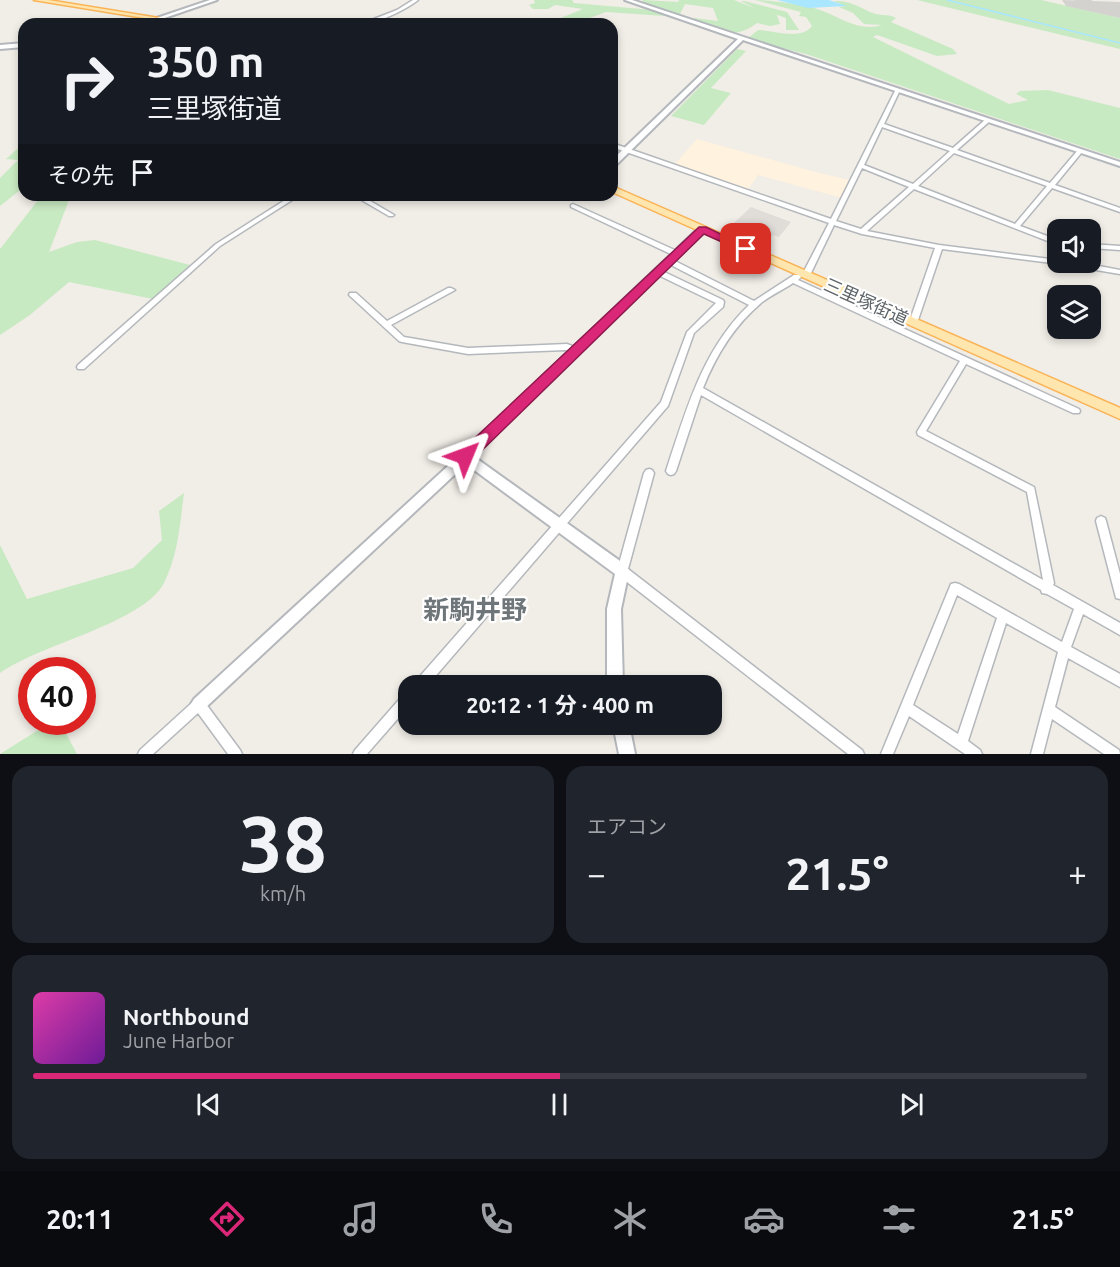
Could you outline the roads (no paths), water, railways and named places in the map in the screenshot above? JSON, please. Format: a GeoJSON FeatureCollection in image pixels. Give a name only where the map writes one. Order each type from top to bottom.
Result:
{"type":"FeatureCollection","features":[{"type":"Feature","properties":{"kind":"main road"},"geometry":{"type":"LineString","coordinates":[[37,0],[158,18]]}},
{"type":"Feature","properties":{"kind":"main road","name":"三里塚街道"},"geometry":{"type":"LineString","coordinates":[[618,192],[800,276],[1120,414]]}},
{"type":"Feature","properties":{"kind":"street"},"geometry":{"type":"LineString","coordinates":[[158,18],[215,0]]}},
{"type":"Feature","properties":{"kind":"street"},"geometry":{"type":"LineString","coordinates":[[379,18],[398,11],[416,0]]}},
{"type":"Feature","properties":{"kind":"street"},"geometry":{"type":"LineString","coordinates":[[627,0],[1120,164]]}},
{"type":"Feature","properties":{"kind":"street"},"geometry":{"type":"LineString","coordinates":[[618,158],[741,39]]}},
{"type":"Feature","properties":{"kind":"street"},"geometry":{"type":"LineString","coordinates":[[0,47],[18,46]]}},
{"type":"Feature","properties":{"kind":"street"},"geometry":{"type":"LineString","coordinates":[[671,471],[699,390],[717,351],[734,327],[755,305],[800,276],[834,223],[898,90]]}},
{"type":"Feature","properties":{"kind":"street"},"geometry":{"type":"LineString","coordinates":[[862,232],[988,120]]}},
{"type":"Feature","properties":{"kind":"street"},"geometry":{"type":"LineString","coordinates":[[882,125],[1120,210]]}},
{"type":"Feature","properties":{"kind":"street"},"geometry":{"type":"LineString","coordinates":[[618,147],[862,232],[939,246],[1047,260]]}},
{"type":"Feature","properties":{"kind":"street"},"geometry":{"type":"LineString","coordinates":[[1016,226],[1080,151]]}},
{"type":"Feature","properties":{"kind":"street"},"geometry":{"type":"LineString","coordinates":[[862,166],[1047,239]]}},
{"type":"Feature","properties":{"kind":"street"},"geometry":{"type":"LineString","coordinates":[[81,367],[218,245],[288,201]]}},
{"type":"Feature","properties":{"kind":"street"},"geometry":{"type":"LineString","coordinates":[[367,201],[391,214]]}},
{"type":"Feature","properties":{"kind":"street"},"geometry":{"type":"LineString","coordinates":[[573,206],[673,257],[755,305]]}},
{"type":"Feature","properties":{"kind":"street"},"geometry":{"type":"LineString","coordinates":[[144,754],[465,456],[574,350],[703,230]]}},
{"type":"Feature","properties":{"kind":"street"},"geometry":{"type":"LineString","coordinates":[[913,323],[939,246]]}},
{"type":"Feature","properties":{"kind":"street"},"geometry":{"type":"LineString","coordinates":[[1101,247],[1120,248]]}},
{"type":"Feature","properties":{"kind":"street"},"geometry":{"type":"LineString","coordinates":[[1101,268],[1120,272]]}},
{"type":"Feature","properties":{"kind":"street"},"geometry":{"type":"LineString","coordinates":[[429,675],[665,404],[691,332],[720,305],[720,302],[658,272]]}},
{"type":"Feature","properties":{"kind":"street"},"geometry":{"type":"LineString","coordinates":[[800,276],[964,360],[1076,411]]}},
{"type":"Feature","properties":{"kind":"street"},"geometry":{"type":"LineString","coordinates":[[387,324],[451,290]]}},
{"type":"Feature","properties":{"kind":"street"},"geometry":{"type":"LineString","coordinates":[[353,295],[402,339],[468,351],[567,347],[574,350]]}},
{"type":"Feature","properties":{"kind":"street"},"geometry":{"type":"LineString","coordinates":[[964,360],[921,432],[1031,490],[1049,583],[1046,589]]}},
{"type":"Feature","properties":{"kind":"street"},"geometry":{"type":"LineString","coordinates":[[699,390],[1120,629]]}},
{"type":"Feature","properties":{"kind":"street"},"geometry":{"type":"LineString","coordinates":[[465,456],[622,571],[845,749],[858,754]]}},
{"type":"Feature","properties":{"kind":"street"},"geometry":{"type":"LineString","coordinates":[[615,675],[614,609],[649,473]]}},
{"type":"Feature","properties":{"kind":"street"},"geometry":{"type":"LineString","coordinates":[[1101,521],[1120,594]]}},
{"type":"Feature","properties":{"kind":"street"},"geometry":{"type":"LineString","coordinates":[[887,754],[955,588],[1120,681]]}},
{"type":"Feature","properties":{"kind":"street"},"geometry":{"type":"LineString","coordinates":[[1037,754],[1065,648],[1080,607]]}},
{"type":"Feature","properties":{"kind":"street"},"geometry":{"type":"LineString","coordinates":[[961,743],[1003,616]]}},
{"type":"Feature","properties":{"kind":"street"},"geometry":{"type":"LineString","coordinates":[[199,704],[236,754]]}},
{"type":"Feature","properties":{"kind":"street"},"geometry":{"type":"LineString","coordinates":[[906,708],[976,754]]}},
{"type":"Feature","properties":{"kind":"street"},"geometry":{"type":"LineString","coordinates":[[359,754],[398,709]]}},
{"type":"Feature","properties":{"kind":"street"},"geometry":{"type":"LineString","coordinates":[[1049,710],[1115,754]]}},
{"type":"Feature","properties":{"kind":"street"},"geometry":{"type":"LineString","coordinates":[[623,735],[627,754]]}},
{"type":"Feature","properties":{"kind":"water"},"geometry":{"type":"Polygon","coordinates":[[[777,0],[829,0],[847,6],[808,8],[777,0]]]}},
{"type":"Feature","properties":{"kind":"waterway"},"geometry":{"type":"LineString","coordinates":[[947,0],[1120,43]]}},
{"type":"Feature","properties":{"kind":"district","name":"新駒井野"},"geometry":{"type":"Point","coordinates":[475,610]}}]}
